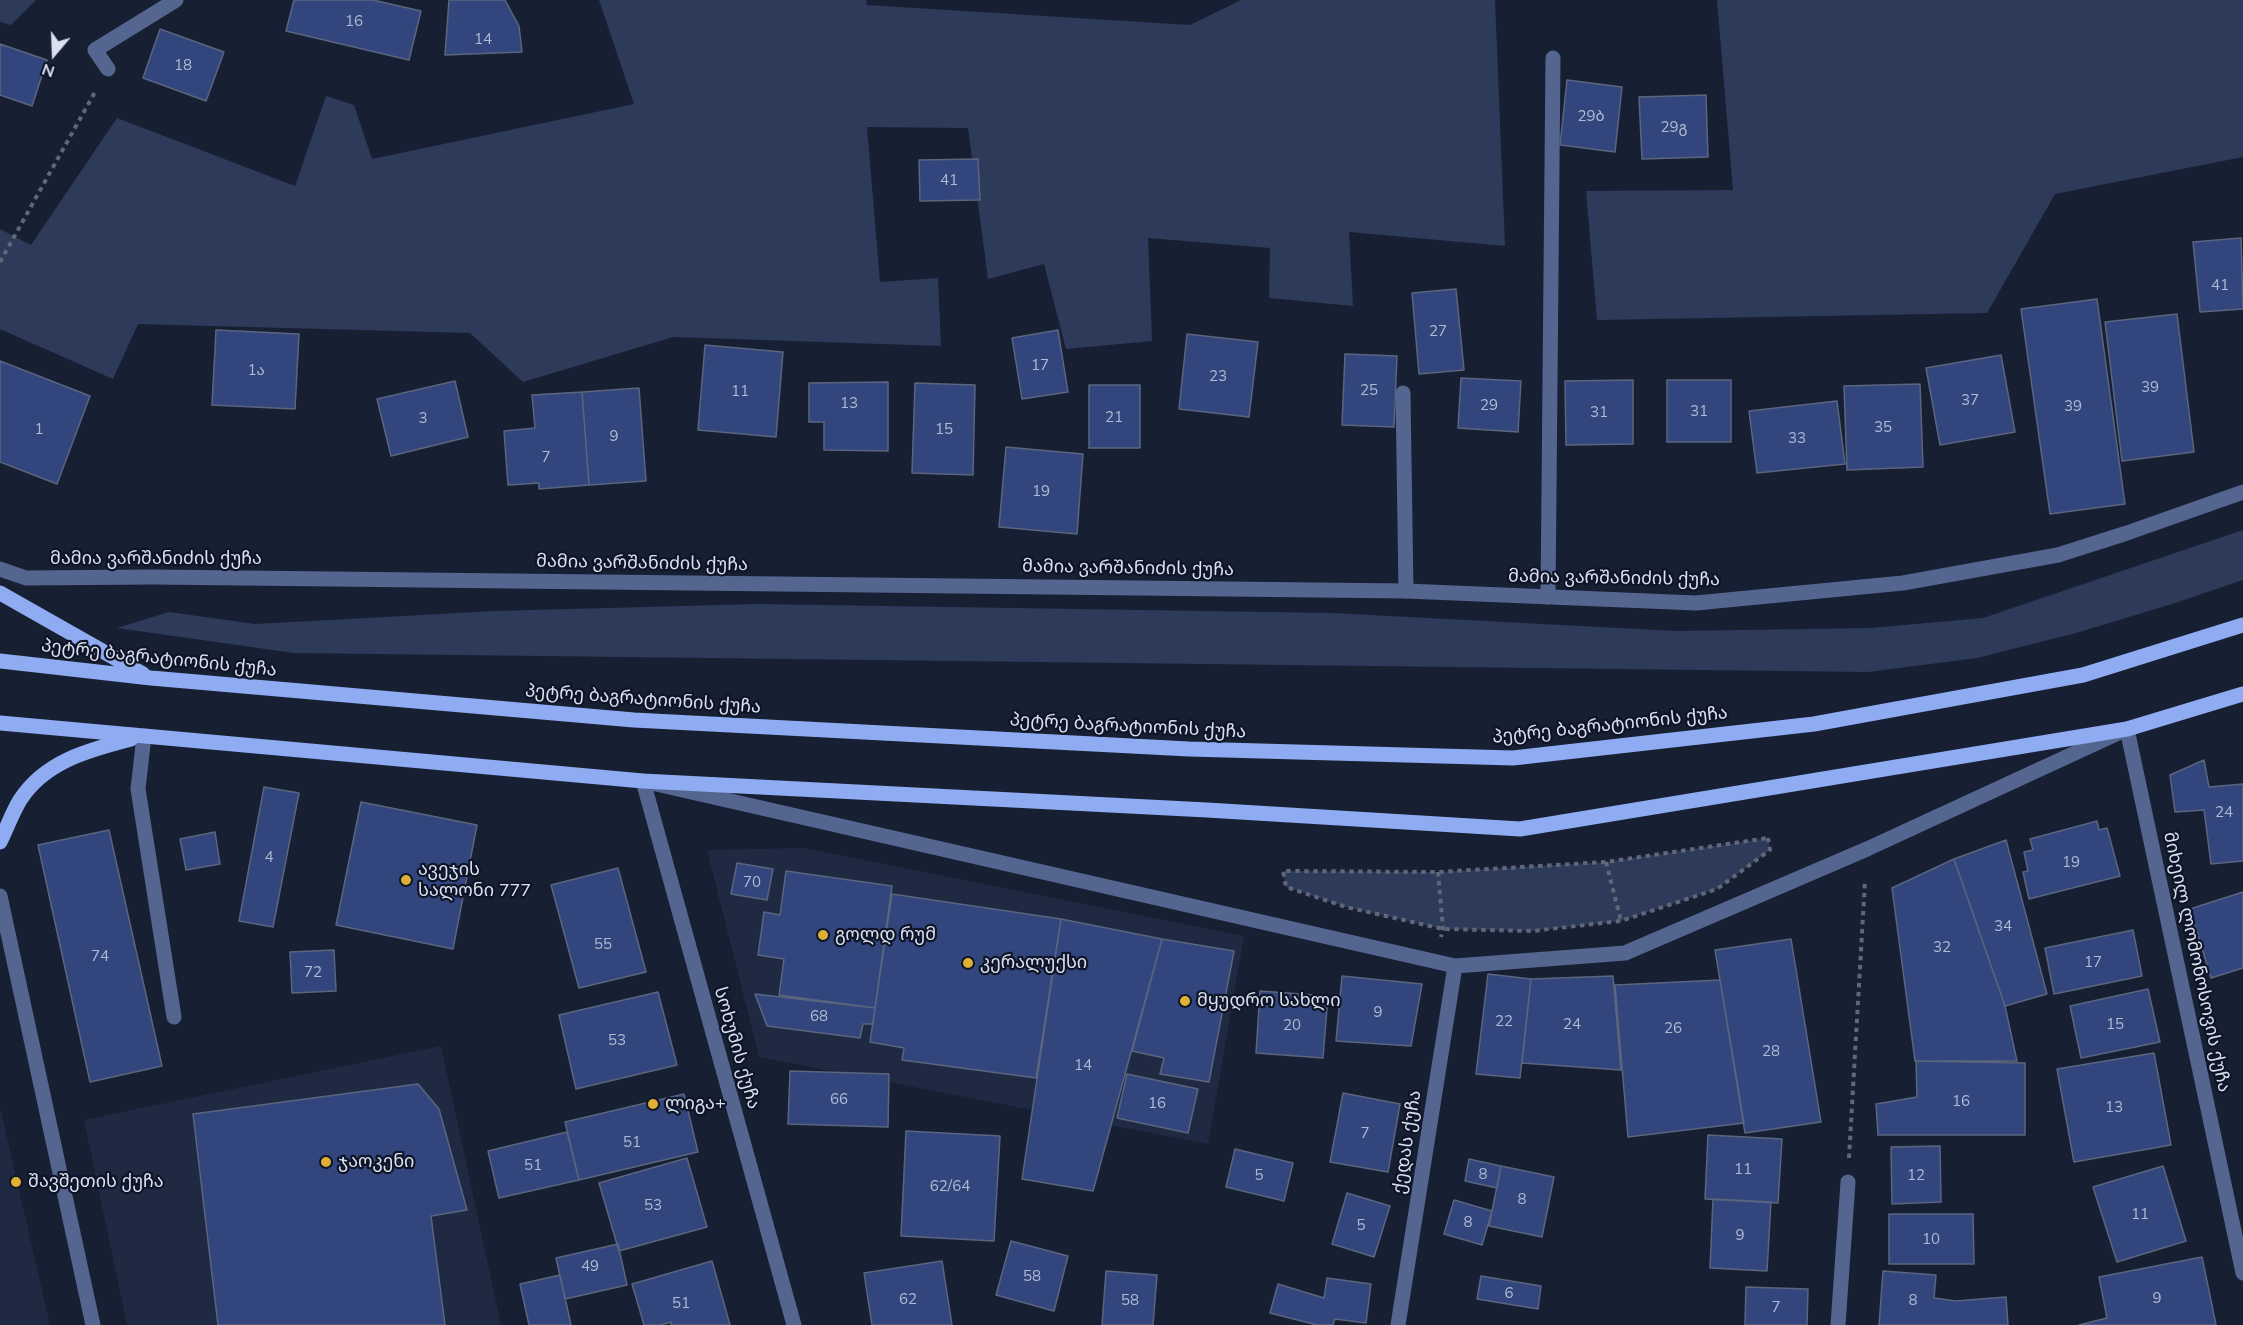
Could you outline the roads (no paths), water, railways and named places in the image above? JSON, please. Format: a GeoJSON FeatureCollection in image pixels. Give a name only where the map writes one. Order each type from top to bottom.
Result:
{"type":"FeatureCollection","features":[{"type":"Feature","properties":{"kind":"main road"},"geometry":{"type":"LineString","coordinates":[[0,593],[151,678]]}},
{"type":"Feature","properties":{"kind":"main road","name":"პეტრე ბაგრატიონის ქუჩა"},"geometry":{"type":"LineString","coordinates":[[0,661],[151,678],[634,720],[1189,749],[1512,758],[1814,724],[1849,718],[2083,675],[2243,625]]}},
{"type":"Feature","properties":{"kind":"main road"},"geometry":{"type":"LineString","coordinates":[[0,723],[643,781],[1520,829],[2127,729],[2243,694]]}},
{"type":"Feature","properties":{"kind":"main road"},"geometry":{"type":"LineString","coordinates":[[0,842],[20,799],[45,772],[83,752],[144,736]]}},
{"type":"Feature","properties":{"kind":"street"},"geometry":{"type":"LineString","coordinates":[[108,69],[95,50],[176,0]]}},
{"type":"Feature","properties":{"kind":"street"},"geometry":{"type":"LineString","coordinates":[[1548,597],[1553,58]]}},
{"type":"Feature","properties":{"kind":"street"},"geometry":{"type":"LineString","coordinates":[[1403,393],[1406,591]]}},
{"type":"Feature","properties":{"kind":"street","name":"მამია ვარშანიძის ქუჩა"},"geometry":{"type":"LineString","coordinates":[[0,569],[26,578],[1406,591],[1696,603],[1903,583],[2058,555],[2243,492]]}},
{"type":"Feature","properties":{"kind":"street"},"geometry":{"type":"LineString","coordinates":[[643,781],[1455,966],[1625,953],[1867,849],[2127,729]]}},
{"type":"Feature","properties":{"kind":"street","name":"მიხეილ ლომონოსოვის ქუჩა"},"geometry":{"type":"LineString","coordinates":[[2127,729],[2243,1273]]}},
{"type":"Feature","properties":{"kind":"street"},"geometry":{"type":"LineString","coordinates":[[144,736],[138,789],[174,1017]]}},
{"type":"Feature","properties":{"kind":"street","name":"სოხუმის ქუჩა"},"geometry":{"type":"LineString","coordinates":[[643,781],[794,1325]]}},
{"type":"Feature","properties":{"kind":"street"},"geometry":{"type":"LineString","coordinates":[[0,896],[93,1325]]}},
{"type":"Feature","properties":{"kind":"street","name":"ქედას ქუჩა"},"geometry":{"type":"LineString","coordinates":[[1398,1325],[1455,966]]}},
{"type":"Feature","properties":{"kind":"street"},"geometry":{"type":"LineString","coordinates":[[1838,1325],[1848,1182]]}},
{"type":"Feature","properties":{"kind":"place","name":"ავეჯის სალონი 777"},"geometry":{"type":"Point","coordinates":[406,880]}},
{"type":"Feature","properties":{"kind":"place","name":"გოლდ რუმ"},"geometry":{"type":"Point","coordinates":[823,935]}},
{"type":"Feature","properties":{"kind":"place","name":"კერალუქსი"},"geometry":{"type":"Point","coordinates":[968,963]}},
{"type":"Feature","properties":{"kind":"place","name":"მყუდრო სახლი"},"geometry":{"type":"Point","coordinates":[1185,1001]}},
{"type":"Feature","properties":{"kind":"place","name":"ლიგა+"},"geometry":{"type":"Point","coordinates":[653,1104]}},
{"type":"Feature","properties":{"kind":"place","name":"ჯაოკენი"},"geometry":{"type":"Point","coordinates":[326,1162]}},
{"type":"Feature","properties":{"kind":"place","name":"შავშეთის ქუჩა"},"geometry":{"type":"Point","coordinates":[16,1182]}}]}
